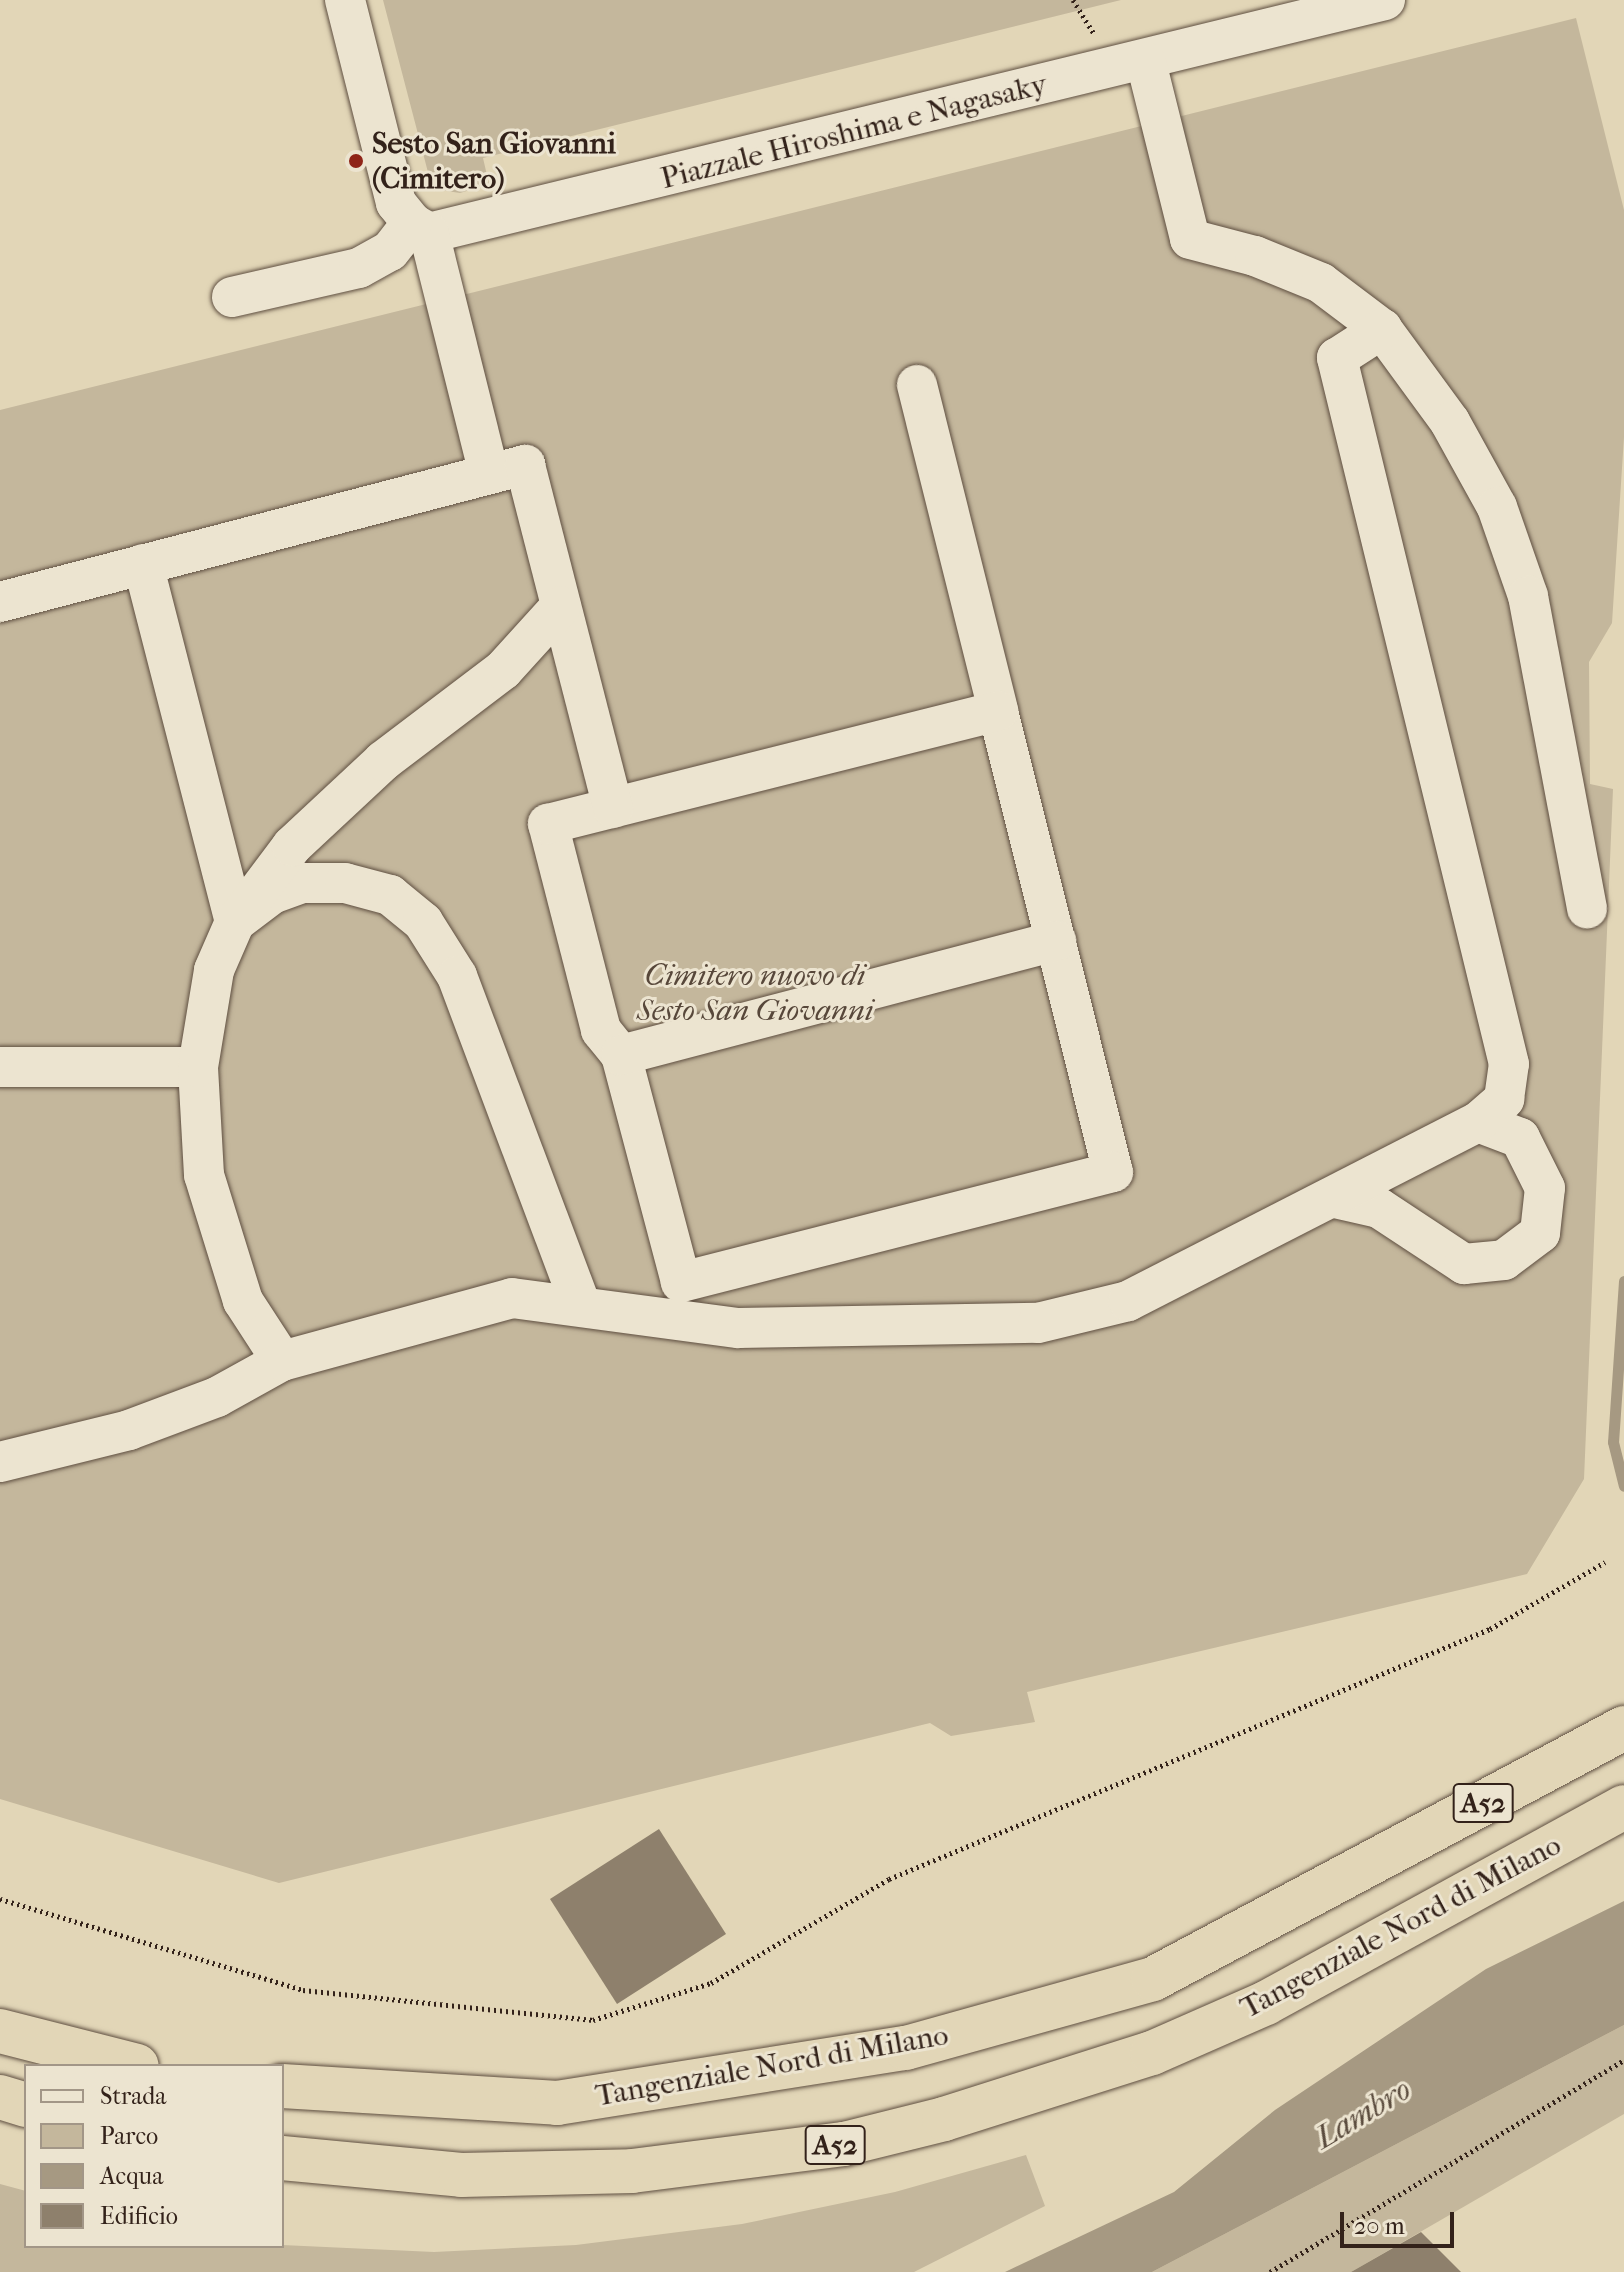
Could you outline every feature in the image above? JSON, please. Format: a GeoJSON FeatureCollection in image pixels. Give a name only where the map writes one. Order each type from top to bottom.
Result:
{"type":"FeatureCollection","features":[{"type":"Feature","properties":{"kind":"highway","name":"Tangenziale Nord di Milano"},"geometry":{"type":"LineString","coordinates":[[284,2086],[557,2103],[906,2048],[1153,1979],[1624,1728]]}},
{"type":"Feature","properties":{"kind":"highway","name":"Tangenziale Nord di Milano"},"geometry":{"type":"LineString","coordinates":[[284,2158],[461,2175],[632,2171],[844,2144],[944,2119],[1152,2053],[1266,2003],[1624,1807]]}},
{"type":"Feature","properties":{"kind":"highway"},"geometry":{"type":"LineString","coordinates":[[5,2032],[129,2064]]}},
{"type":"Feature","properties":{"kind":"highway"},"geometry":{"type":"LineString","coordinates":[[0,2097],[24,2104]]}},
{"type":"Feature","properties":{"kind":"street"},"geometry":{"type":"LineString","coordinates":[[345,0],[396,203],[420,228],[489,474]]}},
{"type":"Feature","properties":{"kind":"street","name":"Piazzale Hiroshima e Nagasaky"},"geometry":{"type":"LineString","coordinates":[[420,228],[1146,62],[1385,0]]}},
{"type":"Feature","properties":{"kind":"street"},"geometry":{"type":"LineString","coordinates":[[1146,62],[1190,239],[1255,256],[1321,283],[1382,329],[1450,422],[1497,507],[1528,596],[1587,908]]}},
{"type":"Feature","properties":{"kind":"street"},"geometry":{"type":"LineString","coordinates":[[232,297],[359,268],[390,251],[420,228]]}},
{"type":"Feature","properties":{"kind":"street"},"geometry":{"type":"LineString","coordinates":[[0,1462],[129,1430],[217,1397],[282,1361],[512,1298],[580,1303],[632,1316],[738,1328],[1038,1323],[1128,1301],[1335,1198],[1478,1122],[1504,1099],[1509,1064],[1337,358],[1382,329]]}},
{"type":"Feature","properties":{"kind":"street"},"geometry":{"type":"LineString","coordinates":[[917,385],[1113,1172],[681,1282],[621,1055],[601,1030],[548,824],[998,711]]}},
{"type":"Feature","properties":{"kind":"street"},"geometry":{"type":"LineString","coordinates":[[0,602],[525,465],[613,808]]}},
{"type":"Feature","properties":{"kind":"street"},"geometry":{"type":"LineString","coordinates":[[143,564],[235,922]]}},
{"type":"Feature","properties":{"kind":"street"},"geometry":{"type":"LineString","coordinates":[[282,1361],[243,1301],[220,1238],[204,1175],[198,1067],[214,970],[235,922],[292,846],[383,761],[503,670],[561,606]]}},
{"type":"Feature","properties":{"kind":"street"},"geometry":{"type":"LineString","coordinates":[[235,922],[272,894],[292,887],[345,883],[390,895],[423,922],[457,976],[580,1303]]}},
{"type":"Feature","properties":{"kind":"street"},"geometry":{"type":"LineString","coordinates":[[621,1055],[1056,941]]}},
{"type":"Feature","properties":{"kind":"street"},"geometry":{"type":"LineString","coordinates":[[0,1067],[198,1067]]}},
{"type":"Feature","properties":{"kind":"street"},"geometry":{"type":"LineString","coordinates":[[1335,1198],[1379,1208],[1464,1264],[1504,1260],[1540,1233],[1545,1188],[1520,1138],[1478,1122]]}},
{"type":"Feature","properties":{"kind":"path"},"geometry":{"type":"LineString","coordinates":[[1073,0],[1095,36]]}},
{"type":"Feature","properties":{"kind":"path"},"geometry":{"type":"LineString","coordinates":[[0,1899],[303,1990],[593,2020],[711,1983],[889,1879],[1490,1629],[1605,1562]]}},
{"type":"Feature","properties":{"kind":"path"},"geometry":{"type":"LineString","coordinates":[[1270,2272],[1624,2060]]}},
{"type":"Feature","properties":{"kind":"green space"},"geometry":{"type":"Polygon","coordinates":[[[383,0],[1121,0],[483,158],[489,184],[460,193],[440,190],[430,180],[383,0]]]}},
{"type":"Feature","properties":{"kind":"green space","name":"Cimitero nuovo di Sesto San Giovanni"},"geometry":{"type":"Polygon","coordinates":[[[1576,18],[1624,210],[1624,437],[1612,623],[1589,662],[1590,784],[1613,789],[1584,1479],[1527,1574],[1027,1692],[1035,1722],[951,1736],[930,1723],[279,1883],[0,1799],[0,410],[1576,18]]]}},
{"type":"Feature","properties":{"kind":"green space"},"geometry":{"type":"Polygon","coordinates":[[[1624,2025],[1624,2114],[1351,2272],[1152,2272],[1624,2025]]]}},
{"type":"Feature","properties":{"kind":"green space"},"geometry":{"type":"Polygon","coordinates":[[[1026,2155],[1045,2206],[914,2272],[0,2272],[0,2184],[24,2190],[24,2248],[284,2248],[284,2245],[434,2252],[576,2245],[742,2224],[895,2192],[1026,2155]]]}},
{"type":"Feature","properties":{"kind":"water","name":"Lambro"},"geometry":{"type":"Polygon","coordinates":[[[1624,1901],[1624,2025],[1152,2272],[1005,2272],[1174,2192],[1275,2110],[1486,1969],[1624,1901]]]}},
{"type":"Feature","properties":{"kind":"building"},"geometry":{"type":"Polygon","coordinates":[[[659,1829],[726,1934],[617,2004],[550,1899],[659,1829]]]}},
{"type":"Feature","properties":{"kind":"building"},"geometry":{"type":"Polygon","coordinates":[[[1421,2232],[1461,2272],[1351,2272],[1421,2232]]]}},
{"type":"Feature","properties":{"kind":"waterway"},"geometry":{"type":"LineString","coordinates":[[1624,1281],[1613,1442],[1624,1486]]}},
{"type":"Feature","properties":{"kind":"place","name":"Sesto San Giovanni (Cimitero)"},"geometry":{"type":"Point","coordinates":[356,161]}}]}
